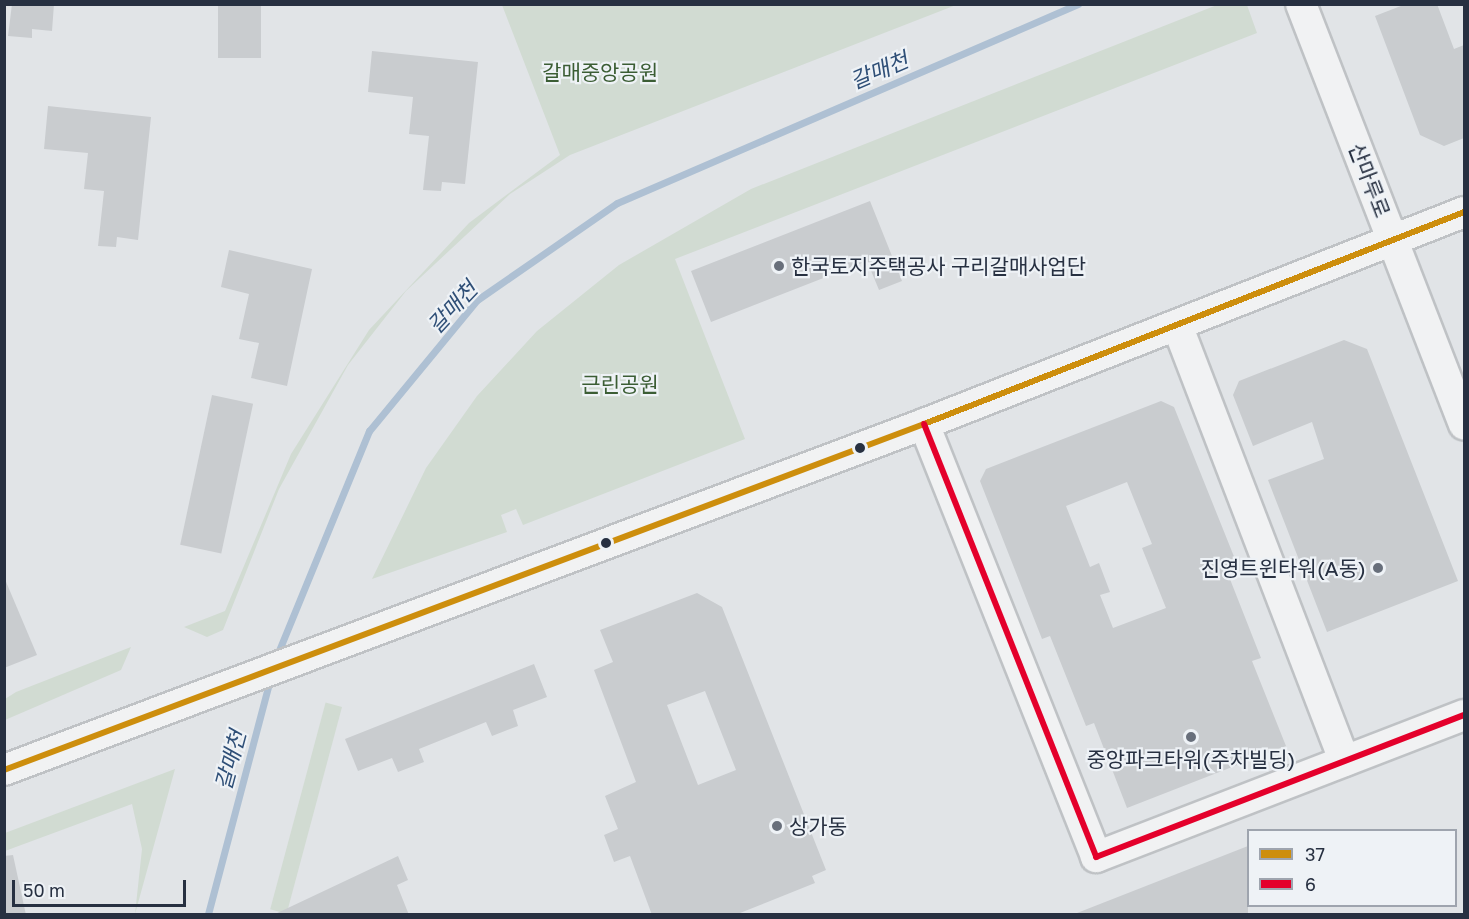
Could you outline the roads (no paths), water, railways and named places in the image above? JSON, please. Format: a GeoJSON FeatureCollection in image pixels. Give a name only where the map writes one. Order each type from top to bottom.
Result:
{"type":"FeatureCollection","features":[{"type":"Feature","properties":{"kind":"street","name":"산마루로"},"geometry":{"type":"LineString","coordinates":[[1301,4],[1464,424]]}},
{"type":"Feature","properties":{"kind":"street"},"geometry":{"type":"LineString","coordinates":[[4,770],[137,724],[924,424],[1464,212]]}},
{"type":"Feature","properties":{"kind":"street"},"geometry":{"type":"LineString","coordinates":[[1177,325],[1344,761]]}},
{"type":"Feature","properties":{"kind":"street"},"geometry":{"type":"LineString","coordinates":[[924,424],[1096,857],[1464,715]]}},
{"type":"Feature","properties":{"kind":"waterway","name":"갈매천"},"geometry":{"type":"LineString","coordinates":[[275,660],[369,431],[477,300],[617,203],[1078,4]]}},
{"type":"Feature","properties":{"kind":"waterway","name":"갈매천"},"geometry":{"type":"LineString","coordinates":[[208,914],[270,679]]}},
{"type":"Feature","properties":{"kind":"place","name":"한국토지주택공사 구리갈매사업단"},"geometry":{"type":"Point","coordinates":[779,266]}},
{"type":"Feature","properties":{"kind":"place","name":"진영트윈타워(A동)"},"geometry":{"type":"Point","coordinates":[1378,568]}},
{"type":"Feature","properties":{"kind":"place","name":"중앙파크타워(주차빌딩)"},"geometry":{"type":"Point","coordinates":[1191,737]}},
{"type":"Feature","properties":{"kind":"place","name":"상가동"},"geometry":{"type":"Point","coordinates":[777,826]}},
{"type":"Feature","properties":{"kind":"park label","name":"갈매중앙공원"},"geometry":{"type":"Point","coordinates":[600,72]}},
{"type":"Feature","properties":{"kind":"park label","name":"근린공원"},"geometry":{"type":"Point","coordinates":[620,384]}}]}
